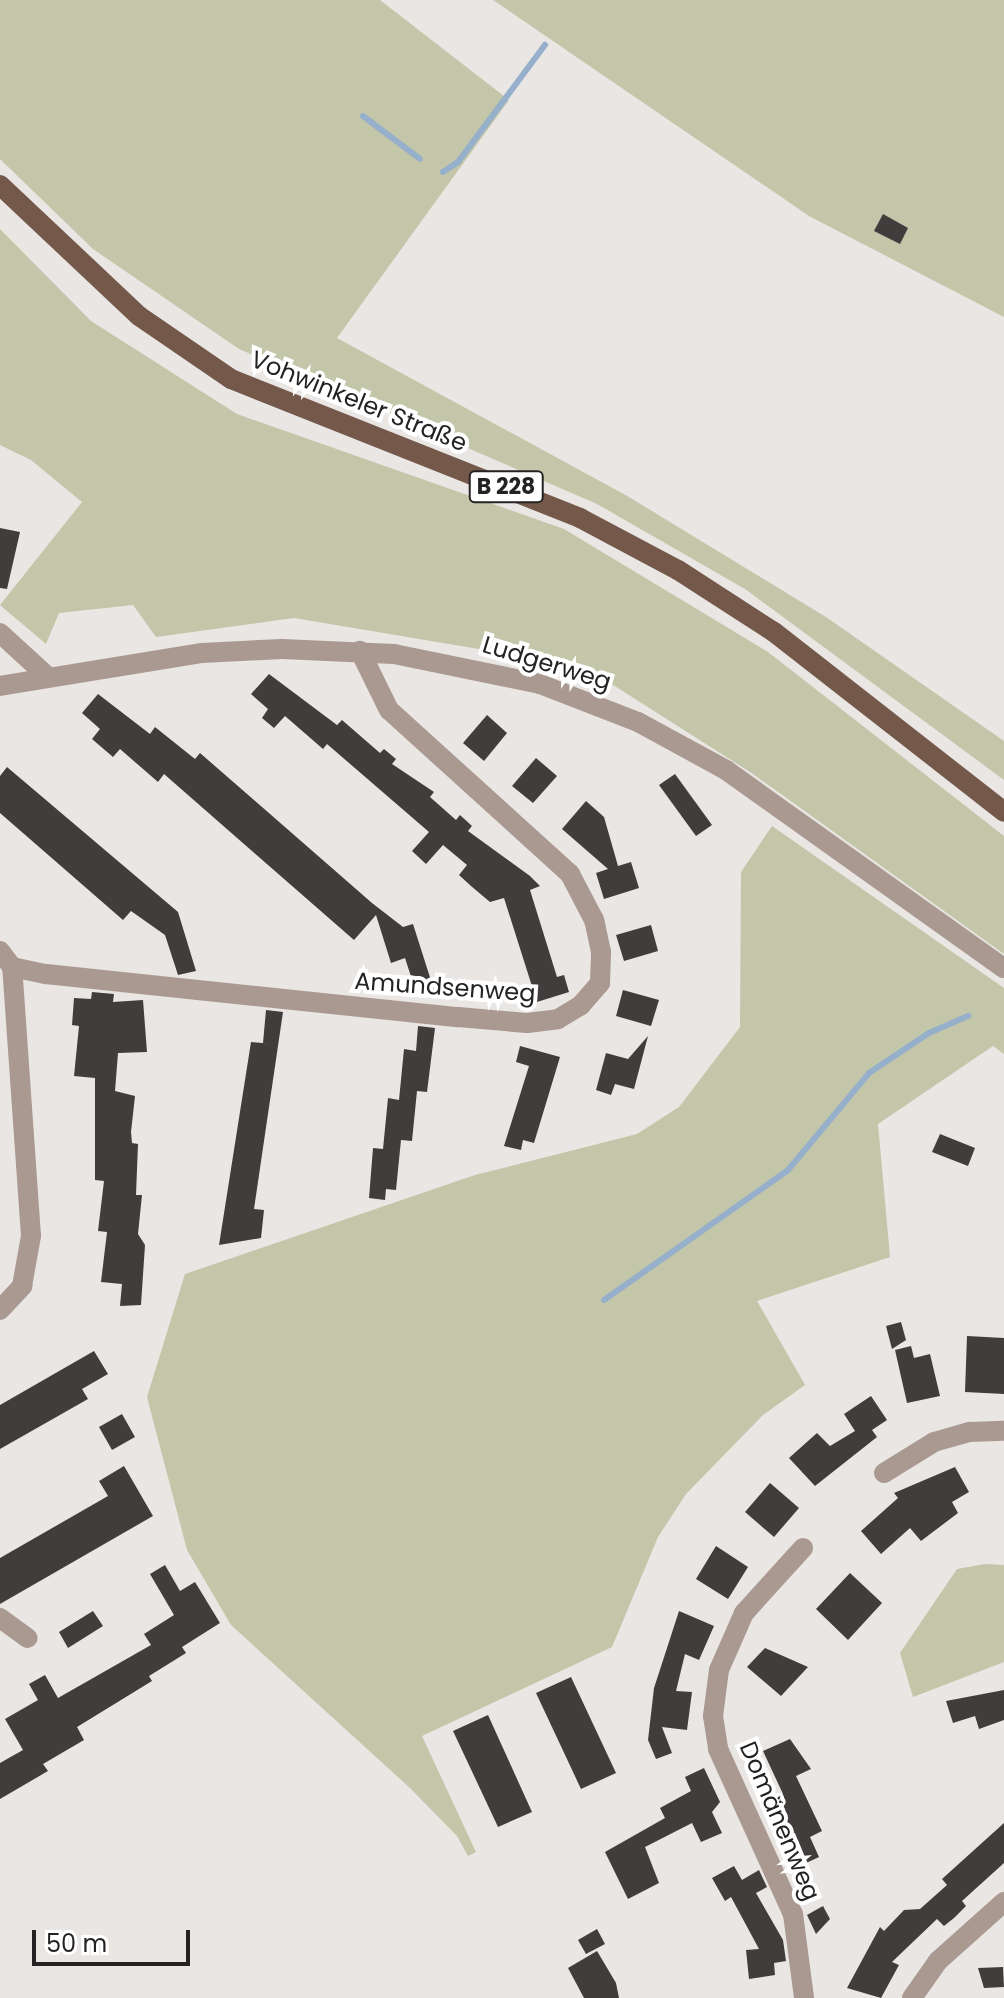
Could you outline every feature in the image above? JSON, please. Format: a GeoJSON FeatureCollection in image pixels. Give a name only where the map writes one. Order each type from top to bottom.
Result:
{"type":"FeatureCollection","features":[{"type":"Feature","properties":{"kind":"main road","name":"Vohwinkeler Straße"},"geometry":{"type":"LineString","coordinates":[[0,185],[139,316],[231,379],[580,518],[678,570],[774,632],[1004,812]]}},
{"type":"Feature","properties":{"kind":"street"},"geometry":{"type":"LineString","coordinates":[[0,633],[48,677]]}},
{"type":"Feature","properties":{"kind":"street","name":"Ludgerweg"},"geometry":{"type":"LineString","coordinates":[[0,686],[202,653],[360,651],[458,663],[540,684],[638,722],[726,770],[1004,968]]}},
{"type":"Feature","properties":{"kind":"street","name":"Amundsenweg"},"geometry":{"type":"LineString","coordinates":[[6,959],[527,1023],[558,1019],[581,1005],[600,983],[601,952],[594,920],[570,874],[389,710],[360,651]]}},
{"type":"Feature","properties":{"kind":"street"},"geometry":{"type":"LineString","coordinates":[[0,1310],[22,1286],[31,1236],[6,959]]}},
{"type":"Feature","properties":{"kind":"street"},"geometry":{"type":"LineString","coordinates":[[884,1473],[934,1442],[970,1432],[1004,1431]]}},
{"type":"Feature","properties":{"kind":"street","name":"Domänenweg"},"geometry":{"type":"LineString","coordinates":[[803,1548],[744,1613],[719,1670],[713,1716],[718,1749],[793,1914],[804,1998]]}},
{"type":"Feature","properties":{"kind":"street"},"geometry":{"type":"LineString","coordinates":[[0,1618],[28,1638]]}},
{"type":"Feature","properties":{"kind":"street"},"geometry":{"type":"LineString","coordinates":[[912,1998],[938,1961],[1004,1902]]}},
{"type":"Feature","properties":{"kind":"green space"},"geometry":{"type":"Polygon","coordinates":[[[0,0],[380,0],[509,100],[337,338],[629,497],[826,617],[1004,741],[1004,780],[745,589],[597,504],[239,349],[93,249],[0,159],[0,0]]]}},
{"type":"Feature","properties":{"kind":"green space"},"geometry":{"type":"Polygon","coordinates":[[[493,0],[1004,0],[1004,317],[809,216],[493,0]]]}},
{"type":"Feature","properties":{"kind":"green space"},"geometry":{"type":"Polygon","coordinates":[[[0,229],[91,321],[237,414],[564,529],[768,652],[1004,836],[1004,954],[753,774],[585,667],[294,618],[156,637],[133,605],[59,613],[46,644],[0,605],[82,502],[31,460],[0,445],[0,229]]]}},
{"type":"Feature","properties":{"kind":"green space"},"geometry":{"type":"Polygon","coordinates":[[[772,826],[1004,988],[1004,1054],[993,1046],[878,1124],[890,1257],[757,1301],[805,1385],[763,1415],[686,1494],[658,1537],[612,1647],[422,1736],[476,1852],[468,1856],[457,1836],[410,1788],[231,1625],[187,1550],[147,1397],[185,1274],[475,1175],[637,1134],[679,1107],[740,1027],[741,872],[772,826]]]}},
{"type":"Feature","properties":{"kind":"green space"},"geometry":{"type":"Polygon","coordinates":[[[985,1564],[1004,1565],[1004,1662],[913,1697],[900,1653],[957,1569],[985,1564]]]}},
{"type":"Feature","properties":{"kind":"building"},"geometry":{"type":"Polygon","coordinates":[[[883,214],[908,228],[900,244],[874,231],[883,214]]]}},
{"type":"Feature","properties":{"kind":"building"},"geometry":{"type":"Polygon","coordinates":[[[0,528],[20,532],[7,589],[0,588],[0,528]]]}},
{"type":"Feature","properties":{"kind":"building"},"geometry":{"type":"Polygon","coordinates":[[[269,674],[337,725],[342,720],[380,753],[384,749],[396,759],[392,764],[434,792],[430,797],[456,820],[460,815],[472,826],[468,831],[540,886],[530,890],[557,977],[564,975],[569,992],[537,1002],[504,898],[490,902],[471,886],[459,875],[467,865],[443,845],[426,864],[412,851],[429,832],[327,744],[323,749],[285,716],[274,728],[262,718],[268,709],[251,694],[269,674]]]}},
{"type":"Feature","properties":{"kind":"building"},"geometry":{"type":"Polygon","coordinates":[[[98,694],[150,734],[155,727],[195,759],[200,753],[372,903],[403,927],[413,924],[434,990],[417,995],[405,958],[391,963],[376,915],[354,940],[164,774],[158,782],[120,749],[113,757],[92,739],[100,729],[82,713],[98,694]]]}},
{"type":"Feature","properties":{"kind":"building"},"geometry":{"type":"Polygon","coordinates":[[[487,715],[507,733],[484,761],[463,743],[487,715]]]}},
{"type":"Feature","properties":{"kind":"building"},"geometry":{"type":"Polygon","coordinates":[[[536,758],[557,776],[533,803],[512,786],[536,758]]]}},
{"type":"Feature","properties":{"kind":"building"},"geometry":{"type":"Polygon","coordinates":[[[7,767],[178,912],[196,971],[178,975],[165,935],[131,911],[123,920],[0,813],[0,776],[7,767]]]}},
{"type":"Feature","properties":{"kind":"building"},"geometry":{"type":"Polygon","coordinates":[[[675,774],[712,825],[696,836],[659,785],[675,774]]]}},
{"type":"Feature","properties":{"kind":"building"},"geometry":{"type":"Polygon","coordinates":[[[586,801],[604,817],[618,866],[631,862],[639,888],[604,899],[596,873],[608,869],[562,829],[586,801]]]}},
{"type":"Feature","properties":{"kind":"building"},"geometry":{"type":"Polygon","coordinates":[[[651,925],[658,951],[624,961],[616,935],[651,925]]]}},
{"type":"Feature","properties":{"kind":"building"},"geometry":{"type":"Polygon","coordinates":[[[623,990],[659,1000],[651,1026],[616,1016],[623,990]]]}},
{"type":"Feature","properties":{"kind":"building"},"geometry":{"type":"Polygon","coordinates":[[[92,992],[114,994],[113,1002],[143,1000],[147,1052],[118,1053],[115,1091],[135,1096],[131,1132],[132,1143],[138,1144],[136,1195],[142,1195],[138,1234],[145,1245],[141,1305],[120,1306],[122,1284],[101,1282],[107,1232],[98,1231],[104,1181],[95,1180],[95,1078],[74,1076],[79,1026],[72,1025],[74,998],[91,999],[92,992]]]}},
{"type":"Feature","properties":{"kind":"building"},"geometry":{"type":"Polygon","coordinates":[[[266,1010],[283,1012],[254,1209],[264,1210],[261,1238],[219,1245],[251,1042],[273,1044],[263,1043],[266,1010]]]}},
{"type":"Feature","properties":{"kind":"building"},"geometry":{"type":"Polygon","coordinates":[[[418,1026],[435,1028],[427,1092],[417,1091],[412,1141],[401,1140],[396,1190],[386,1189],[385,1200],[369,1198],[373,1148],[383,1149],[388,1098],[399,1100],[404,1049],[416,1051],[418,1026]]]}},
{"type":"Feature","properties":{"kind":"building"},"geometry":{"type":"Polygon","coordinates":[[[648,1036],[634,1089],[615,1084],[611,1095],[596,1090],[606,1053],[628,1059],[648,1036]]]}},
{"type":"Feature","properties":{"kind":"building"},"geometry":{"type":"Polygon","coordinates":[[[520,1046],[560,1057],[534,1143],[523,1140],[521,1150],[504,1146],[529,1066],[516,1062],[520,1046]]]}},
{"type":"Feature","properties":{"kind":"building"},"geometry":{"type":"Polygon","coordinates":[[[940,1134],[975,1148],[968,1166],[932,1152],[940,1134]]]}},
{"type":"Feature","properties":{"kind":"building"},"geometry":{"type":"Polygon","coordinates":[[[901,1322],[906,1340],[892,1349],[886,1326],[901,1322]]]}},
{"type":"Feature","properties":{"kind":"building"},"geometry":{"type":"Polygon","coordinates":[[[967,1336],[1004,1338],[1004,1394],[965,1392],[967,1336]]]}},
{"type":"Feature","properties":{"kind":"building"},"geometry":{"type":"Polygon","coordinates":[[[911,1346],[914,1358],[930,1354],[940,1396],[907,1403],[895,1350],[911,1346]]]}},
{"type":"Feature","properties":{"kind":"building"},"geometry":{"type":"Polygon","coordinates":[[[94,1351],[108,1374],[82,1389],[88,1399],[0,1449],[0,1405],[94,1351]]]}},
{"type":"Feature","properties":{"kind":"building"},"geometry":{"type":"Polygon","coordinates":[[[871,1396],[887,1420],[872,1430],[877,1437],[815,1486],[789,1458],[817,1433],[830,1446],[855,1431],[844,1414],[871,1396]]]}},
{"type":"Feature","properties":{"kind":"building"},"geometry":{"type":"Polygon","coordinates":[[[122,1414],[135,1437],[112,1450],[99,1427],[122,1414]]]}},
{"type":"Feature","properties":{"kind":"building"},"geometry":{"type":"Polygon","coordinates":[[[124,1466],[153,1516],[0,1604],[0,1558],[108,1496],[99,1481],[124,1466]]]}},
{"type":"Feature","properties":{"kind":"building"},"geometry":{"type":"Polygon","coordinates":[[[955,1467],[969,1492],[952,1502],[958,1513],[921,1541],[910,1528],[881,1554],[861,1531],[898,1498],[894,1493],[955,1467]]]}},
{"type":"Feature","properties":{"kind":"building"},"geometry":{"type":"Polygon","coordinates":[[[770,1483],[799,1508],[774,1537],[745,1512],[770,1483]]]}},
{"type":"Feature","properties":{"kind":"building"},"geometry":{"type":"Polygon","coordinates":[[[716,1546],[748,1567],[728,1599],[696,1579],[716,1546]]]}},
{"type":"Feature","properties":{"kind":"building"},"geometry":{"type":"Polygon","coordinates":[[[165,1565],[180,1591],[195,1582],[220,1623],[182,1647],[186,1653],[149,1676],[152,1681],[77,1727],[84,1740],[43,1764],[48,1771],[0,1799],[0,1763],[23,1750],[5,1719],[38,1700],[29,1684],[45,1675],[58,1698],[151,1645],[144,1634],[174,1615],[150,1574],[165,1565]]]}},
{"type":"Feature","properties":{"kind":"building"},"geometry":{"type":"Polygon","coordinates":[[[850,1573],[882,1603],[848,1640],[816,1609],[850,1573]]]}},
{"type":"Feature","properties":{"kind":"building"},"geometry":{"type":"Polygon","coordinates":[[[93,1611],[103,1626],[68,1648],[59,1632],[93,1611]]]}},
{"type":"Feature","properties":{"kind":"building"},"geometry":{"type":"Polygon","coordinates":[[[679,1611],[714,1626],[699,1660],[685,1654],[676,1691],[692,1692],[687,1730],[662,1727],[672,1753],[656,1759],[648,1740],[654,1688],[679,1611]]]}},
{"type":"Feature","properties":{"kind":"building"},"geometry":{"type":"Polygon","coordinates":[[[765,1648],[808,1667],[781,1696],[747,1667],[765,1648]]]}},
{"type":"Feature","properties":{"kind":"building"},"geometry":{"type":"Polygon","coordinates":[[[571,1677],[616,1773],[581,1789],[536,1693],[571,1677]]]}},
{"type":"Feature","properties":{"kind":"building"},"geometry":{"type":"Polygon","coordinates":[[[1004,1690],[1004,1720],[979,1729],[975,1716],[953,1723],[946,1701],[1004,1690]]]}},
{"type":"Feature","properties":{"kind":"building"},"geometry":{"type":"Polygon","coordinates":[[[488,1715],[532,1812],[498,1827],[453,1731],[488,1715]]]}},
{"type":"Feature","properties":{"kind":"building"},"geometry":{"type":"Polygon","coordinates":[[[790,1739],[811,1769],[796,1776],[822,1831],[810,1837],[819,1857],[802,1865],[772,1800],[783,1794],[763,1751],[790,1739]]]}},
{"type":"Feature","properties":{"kind":"building"},"geometry":{"type":"Polygon","coordinates":[[[704,1768],[720,1802],[712,1812],[722,1833],[701,1842],[692,1823],[645,1847],[659,1883],[628,1899],[605,1852],[665,1818],[660,1808],[691,1791],[685,1777],[704,1768]]]}},
{"type":"Feature","properties":{"kind":"building"},"geometry":{"type":"Polygon","coordinates":[[[1004,1823],[1004,1863],[962,1901],[966,1906],[954,1918],[944,1926],[937,1919],[892,1962],[899,1965],[881,1998],[847,1988],[880,1927],[884,1931],[904,1910],[920,1909],[947,1885],[942,1879],[1004,1823]]]}},
{"type":"Feature","properties":{"kind":"building"},"geometry":{"type":"Polygon","coordinates":[[[734,1866],[742,1880],[759,1870],[767,1887],[756,1893],[783,1940],[786,1961],[774,1963],[775,1975],[749,1979],[746,1950],[759,1949],[731,1897],[725,1901],[712,1878],[734,1866]]]}},
{"type":"Feature","properties":{"kind":"building"},"geometry":{"type":"Polygon","coordinates":[[[823,1906],[830,1919],[816,1934],[807,1915],[823,1906]]]}},
{"type":"Feature","properties":{"kind":"building"},"geometry":{"type":"Polygon","coordinates":[[[597,1929],[605,1944],[586,1954],[578,1940],[597,1929]]]}},
{"type":"Feature","properties":{"kind":"building"},"geometry":{"type":"Polygon","coordinates":[[[597,1951],[616,1983],[619,1998],[584,1998],[568,1968],[597,1951]]]}},
{"type":"Feature","properties":{"kind":"building"},"geometry":{"type":"Polygon","coordinates":[[[1003,1967],[1004,1987],[984,1988],[978,1968],[1003,1967]]]}},
{"type":"Feature","properties":{"kind":"waterway"},"geometry":{"type":"LineString","coordinates":[[443,172],[458,162],[545,45]]}},
{"type":"Feature","properties":{"kind":"waterway"},"geometry":{"type":"LineString","coordinates":[[363,116],[420,159]]}},
{"type":"Feature","properties":{"kind":"waterway"},"geometry":{"type":"LineString","coordinates":[[604,1300],[788,1170],[869,1073],[929,1033],[968,1016]]}}]}
